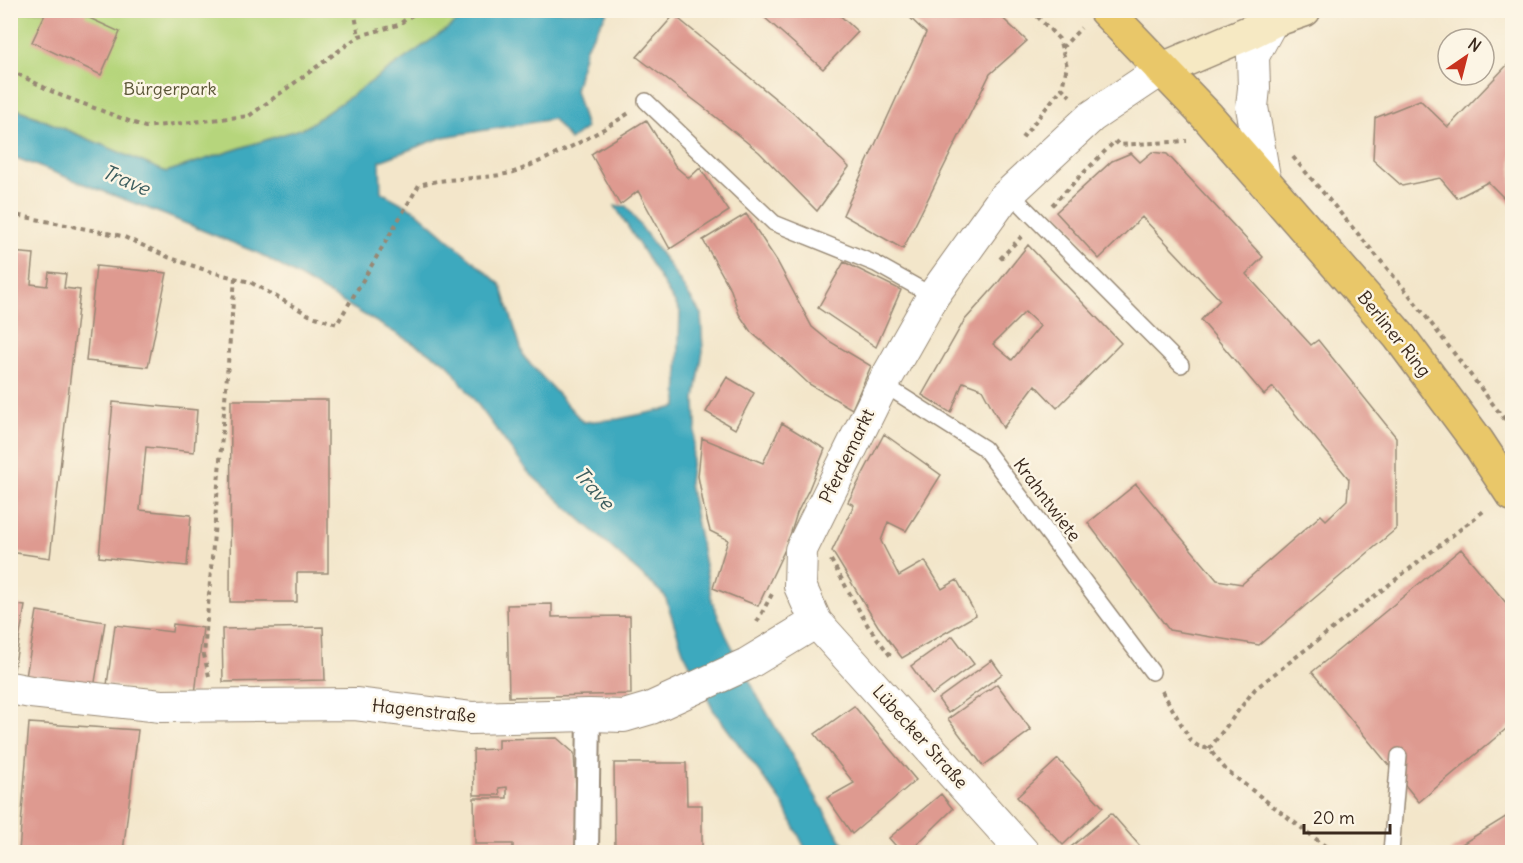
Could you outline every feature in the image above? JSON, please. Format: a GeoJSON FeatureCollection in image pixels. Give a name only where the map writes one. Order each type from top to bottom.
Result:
{"type":"FeatureCollection","features":[{"type":"Feature","properties":{"kind":"main road","name":"Berliner Ring"},"geometry":{"type":"LineString","coordinates":[[1105,10],[1208,117],[1399,336],[1477,441],[1511,492]]}},
{"type":"Feature","properties":{"kind":"main road"},"geometry":{"type":"LineString","coordinates":[[1161,70],[1272,21],[1304,10]]}},
{"type":"Feature","properties":{"kind":"street"},"geometry":{"type":"LineString","coordinates":[[1265,183],[1252,107],[1253,56],[1272,21]]}},
{"type":"Feature","properties":{"kind":"street","name":"Pferdemarkt"},"geometry":{"type":"LineString","coordinates":[[816,622],[800,586],[801,550],[883,384],[933,296],[1002,200],[1090,117],[1161,70]]}},
{"type":"Feature","properties":{"kind":"street","name":"Hagenstraße"},"geometry":{"type":"LineString","coordinates":[[10,688],[161,706],[355,704],[471,718],[624,716],[651,708],[747,663],[816,622]]}},
{"type":"Feature","properties":{"kind":"street","name":"Lübecker Straße"},"geometry":{"type":"LineString","coordinates":[[816,622],[1023,852]]}},
{"type":"Feature","properties":{"kind":"street"},"geometry":{"type":"LineString","coordinates":[[587,852],[589,715]]}},
{"type":"Feature","properties":{"kind":"lane"},"geometry":{"type":"LineString","coordinates":[[646,101],[774,223],[876,264],[933,296]]}},
{"type":"Feature","properties":{"kind":"lane"},"geometry":{"type":"LineString","coordinates":[[1010,193],[1181,365]]}},
{"type":"Feature","properties":{"kind":"lane","name":"Krahntwiete"},"geometry":{"type":"LineString","coordinates":[[883,384],[984,448],[1152,672]]}},
{"type":"Feature","properties":{"kind":"lane"},"geometry":{"type":"LineString","coordinates":[[1391,852],[1399,756]]}},
{"type":"Feature","properties":{"kind":"path"},"geometry":{"type":"LineString","coordinates":[[354,10],[359,36]]}},
{"type":"Feature","properties":{"kind":"path"},"geometry":{"type":"LineString","coordinates":[[10,70],[57,94],[145,127],[249,116],[359,36],[398,25],[418,10]]}},
{"type":"Feature","properties":{"kind":"path"},"geometry":{"type":"LineString","coordinates":[[1031,10],[1059,39],[1067,66],[1062,88],[1070,96]]}},
{"type":"Feature","properties":{"kind":"path"},"geometry":{"type":"LineString","coordinates":[[1062,48],[1069,40]]}},
{"type":"Feature","properties":{"kind":"path"},"geometry":{"type":"LineString","coordinates":[[10,214],[122,236],[168,257],[250,282],[309,315],[337,324],[419,185],[436,180],[487,177],[513,172],[562,152],[646,101]]}},
{"type":"Feature","properties":{"kind":"path"},"geometry":{"type":"LineString","coordinates":[[996,263],[1115,141],[1119,145],[1189,141]]}},
{"type":"Feature","properties":{"kind":"path"},"geometry":{"type":"LineString","coordinates":[[1286,149],[1407,292],[1512,429]]}},
{"type":"Feature","properties":{"kind":"path"},"geometry":{"type":"LineString","coordinates":[[211,683],[204,655],[235,278]]}},
{"type":"Feature","properties":{"kind":"path"},"geometry":{"type":"LineString","coordinates":[[1209,749],[1255,689],[1511,492]]}},
{"type":"Feature","properties":{"kind":"path"},"geometry":{"type":"LineString","coordinates":[[829,557],[868,626],[897,664]]}},
{"type":"Feature","properties":{"kind":"path"},"geometry":{"type":"LineString","coordinates":[[1152,672],[1191,741],[1197,746],[1209,749],[1227,771],[1334,852]]}},
{"type":"Feature","properties":{"kind":"green space","name":"Bürgerpark"},"geometry":{"type":"Polygon","coordinates":[[[10,11],[473,11],[306,127],[166,172],[11,106],[10,11]]]}},
{"type":"Feature","properties":{"kind":"water","name":"Trave"},"geometry":{"type":"Polygon","coordinates":[[[473,11],[608,11],[586,47],[575,90],[586,128],[570,140],[553,119],[443,137],[380,161],[381,192],[416,211],[501,285],[524,357],[583,422],[618,419],[677,407],[680,311],[615,206],[626,206],[669,265],[701,314],[703,351],[695,399],[696,427],[689,483],[712,601],[726,635],[759,699],[848,852],[807,852],[783,804],[714,711],[683,651],[665,596],[528,472],[447,363],[260,254],[11,156],[10,106],[166,172],[306,127],[473,11]]]}},
{"type":"Feature","properties":{"kind":"building"},"geometry":{"type":"Polygon","coordinates":[[[47,10],[87,10],[85,16],[120,32],[101,75],[32,42],[47,10]]]}},
{"type":"Feature","properties":{"kind":"building"},"geometry":{"type":"Polygon","coordinates":[[[756,10],[834,10],[858,32],[823,69],[756,10]]]}},
{"type":"Feature","properties":{"kind":"building"},"geometry":{"type":"Polygon","coordinates":[[[902,10],[994,10],[1027,41],[990,74],[903,249],[843,215],[926,33],[902,10]]]}},
{"type":"Feature","properties":{"kind":"building"},"geometry":{"type":"Polygon","coordinates":[[[1503,10],[1512,10],[1512,23],[1503,10]]]}},
{"type":"Feature","properties":{"kind":"building"},"geometry":{"type":"Polygon","coordinates":[[[674,15],[793,113],[849,167],[817,211],[759,152],[637,57],[674,15]]]}},
{"type":"Feature","properties":{"kind":"building"},"geometry":{"type":"Polygon","coordinates":[[[1512,60],[1512,206],[1488,182],[1457,198],[1440,178],[1402,186],[1373,160],[1375,118],[1420,100],[1448,127],[1486,87],[1496,87],[1496,77],[1512,60]]]}},
{"type":"Feature","properties":{"kind":"building"},"geometry":{"type":"Polygon","coordinates":[[[646,120],[676,167],[689,178],[700,168],[729,211],[670,249],[638,191],[620,205],[591,154],[646,120]]]}},
{"type":"Feature","properties":{"kind":"building"},"geometry":{"type":"Polygon","coordinates":[[[1152,152],[1167,154],[1263,257],[1246,274],[1311,345],[1318,340],[1396,437],[1396,529],[1259,645],[1169,630],[1088,523],[1136,484],[1217,580],[1242,584],[1321,515],[1326,520],[1347,500],[1349,479],[1273,387],[1264,395],[1201,320],[1220,300],[1142,217],[1099,259],[1056,212],[1112,161],[1131,153],[1140,162],[1152,152]]]}},
{"type":"Feature","properties":{"kind":"building"},"geometry":{"type":"Polygon","coordinates":[[[746,214],[777,261],[812,327],[829,341],[871,366],[852,409],[809,384],[751,332],[739,314],[731,290],[703,240],[746,214]]]}},
{"type":"Feature","properties":{"kind":"building"},"geometry":{"type":"Polygon","coordinates":[[[1028,245],[1121,343],[1057,408],[1035,385],[1003,428],[982,389],[963,382],[951,413],[922,395],[964,321],[1028,245]],[[1025,312],[993,344],[1012,360],[1040,326],[1025,312]]]}},
{"type":"Feature","properties":{"kind":"building"},"geometry":{"type":"Polygon","coordinates":[[[10,252],[34,254],[31,284],[47,286],[49,272],[66,274],[64,288],[80,290],[50,558],[10,552],[10,252]]]}},
{"type":"Feature","properties":{"kind":"building"},"geometry":{"type":"Polygon","coordinates":[[[844,262],[901,290],[876,347],[818,308],[844,262]]]}},
{"type":"Feature","properties":{"kind":"building"},"geometry":{"type":"Polygon","coordinates":[[[96,266],[167,273],[148,367],[86,361],[96,266]]]}},
{"type":"Feature","properties":{"kind":"building"},"geometry":{"type":"Polygon","coordinates":[[[727,377],[754,393],[735,429],[706,412],[727,377]]]}},
{"type":"Feature","properties":{"kind":"building"},"geometry":{"type":"Polygon","coordinates":[[[231,400],[328,400],[328,573],[297,573],[297,602],[230,602],[231,400]]]}},
{"type":"Feature","properties":{"kind":"building"},"geometry":{"type":"Polygon","coordinates":[[[113,402],[197,410],[194,452],[146,447],[140,510],[191,515],[187,566],[99,557],[113,402]]]}},
{"type":"Feature","properties":{"kind":"building"},"geometry":{"type":"Polygon","coordinates":[[[782,423],[825,449],[797,513],[787,545],[758,606],[713,588],[728,540],[710,531],[704,508],[698,476],[702,438],[763,463],[782,423]]]}},
{"type":"Feature","properties":{"kind":"building"},"geometry":{"type":"Polygon","coordinates":[[[884,434],[941,475],[906,531],[888,522],[881,541],[899,576],[925,561],[942,589],[957,580],[976,615],[902,658],[878,626],[832,551],[854,505],[848,502],[884,434]]]}},
{"type":"Feature","properties":{"kind":"building"},"geometry":{"type":"Polygon","coordinates":[[[1461,549],[1512,610],[1512,724],[1419,802],[1312,672],[1461,549]]]}},
{"type":"Feature","properties":{"kind":"building"},"geometry":{"type":"Polygon","coordinates":[[[10,604],[25,606],[14,669],[10,669],[10,604]]]}},
{"type":"Feature","properties":{"kind":"building"},"geometry":{"type":"Polygon","coordinates":[[[552,604],[552,617],[630,616],[631,694],[509,697],[507,605],[552,604]]]}},
{"type":"Feature","properties":{"kind":"building"},"geometry":{"type":"Polygon","coordinates":[[[37,611],[105,622],[94,688],[26,677],[37,611]]]}},
{"type":"Feature","properties":{"kind":"building"},"geometry":{"type":"Polygon","coordinates":[[[173,624],[203,628],[195,694],[107,685],[115,625],[172,632],[173,624]]]}},
{"type":"Feature","properties":{"kind":"building"},"geometry":{"type":"Polygon","coordinates":[[[323,627],[325,680],[223,682],[222,629],[323,627]]]}},
{"type":"Feature","properties":{"kind":"building"},"geometry":{"type":"Polygon","coordinates":[[[953,636],[974,664],[932,695],[911,666],[953,636]]]}},
{"type":"Feature","properties":{"kind":"building"},"geometry":{"type":"Polygon","coordinates":[[[992,660],[1002,674],[948,713],[938,699],[992,660]]]}},
{"type":"Feature","properties":{"kind":"building"},"geometry":{"type":"Polygon","coordinates":[[[997,684],[1031,730],[983,766],[948,719],[997,684]]]}},
{"type":"Feature","properties":{"kind":"building"},"geometry":{"type":"Polygon","coordinates":[[[854,706],[916,780],[852,834],[827,798],[854,783],[815,734],[854,706]]]}},
{"type":"Feature","properties":{"kind":"building"},"geometry":{"type":"Polygon","coordinates":[[[29,723],[138,730],[123,852],[19,852],[29,723]]]}},
{"type":"Feature","properties":{"kind":"building"},"geometry":{"type":"Polygon","coordinates":[[[557,738],[574,753],[578,852],[475,852],[513,848],[513,844],[475,844],[474,798],[507,798],[507,787],[499,788],[500,795],[474,795],[473,750],[498,749],[498,739],[557,738]]]}},
{"type":"Feature","properties":{"kind":"building"},"geometry":{"type":"Polygon","coordinates":[[[1058,759],[1103,807],[1063,845],[1017,797],[1058,759]]]}},
{"type":"Feature","properties":{"kind":"building"},"geometry":{"type":"Polygon","coordinates":[[[614,763],[686,763],[687,805],[702,805],[702,852],[615,852],[614,763]]]}},
{"type":"Feature","properties":{"kind":"building"},"geometry":{"type":"Polygon","coordinates":[[[941,794],[953,809],[909,852],[901,852],[889,838],[941,794]]]}},
{"type":"Feature","properties":{"kind":"building"},"geometry":{"type":"Polygon","coordinates":[[[1111,813],[1145,852],[1065,852],[1111,813]]]}},
{"type":"Feature","properties":{"kind":"building"},"geometry":{"type":"Polygon","coordinates":[[[1512,813],[1512,852],[1449,852],[1512,813]]]}}]}
